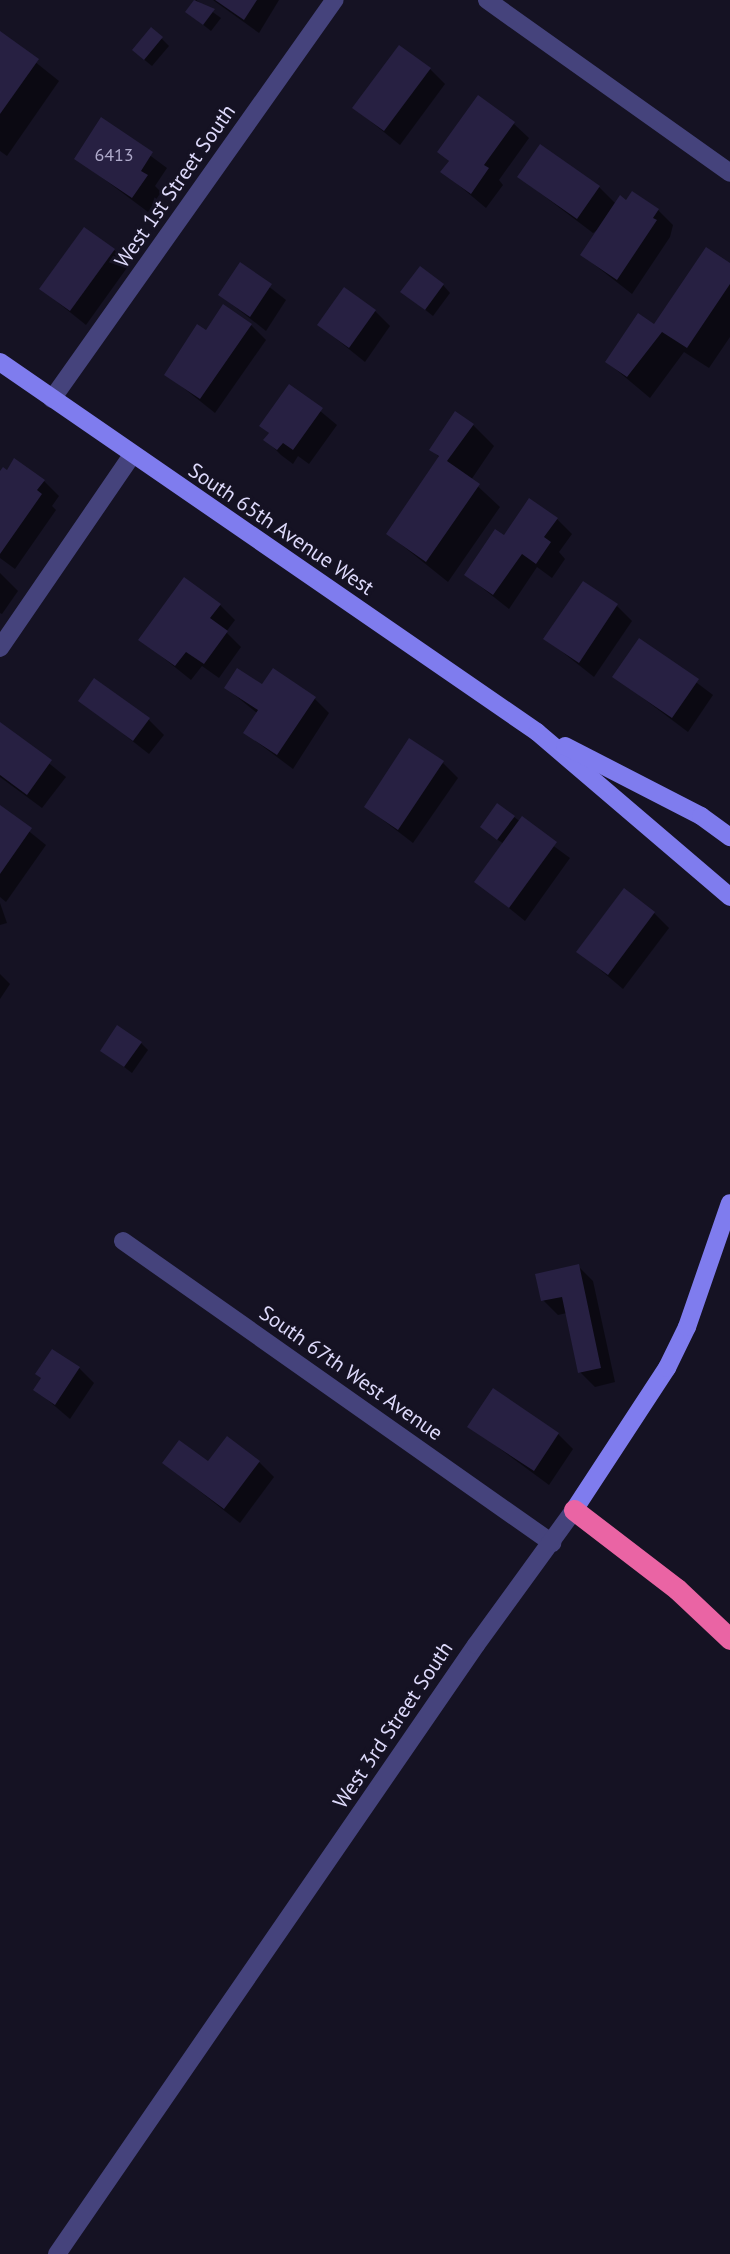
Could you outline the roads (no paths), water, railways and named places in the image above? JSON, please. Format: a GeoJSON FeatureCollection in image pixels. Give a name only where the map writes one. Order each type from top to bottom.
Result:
{"type":"FeatureCollection","features":[{"type":"Feature","properties":{"kind":"highway"},"geometry":{"type":"LineString","coordinates":[[574,1510],[677,1589],[730,1639]]}},
{"type":"Feature","properties":{"kind":"street","name":"West 1st Street South"},"geometry":{"type":"LineString","coordinates":[[51,399],[335,0]]}},
{"type":"Feature","properties":{"kind":"street"},"geometry":{"type":"LineString","coordinates":[[487,0],[730,173]]}},
{"type":"Feature","properties":{"kind":"street","name":"South 65th Avenue West"},"geometry":{"type":"LineString","coordinates":[[0,362],[537,732],[730,897]]}},
{"type":"Feature","properties":{"kind":"street"},"geometry":{"type":"LineString","coordinates":[[0,648],[132,455]]}},
{"type":"Feature","properties":{"kind":"street","name":"South 65th Avenue West"},"geometry":{"type":"LineString","coordinates":[[537,732],[701,816],[730,837]]}},
{"type":"Feature","properties":{"kind":"street","name":"West 3rd Street South"},"geometry":{"type":"LineString","coordinates":[[57,2254],[476,1644],[552,1543],[667,1368],[687,1327],[730,1203]]}},
{"type":"Feature","properties":{"kind":"street","name":"South 67th West Avenue"},"geometry":{"type":"LineString","coordinates":[[123,1241],[552,1543]]}}]}
